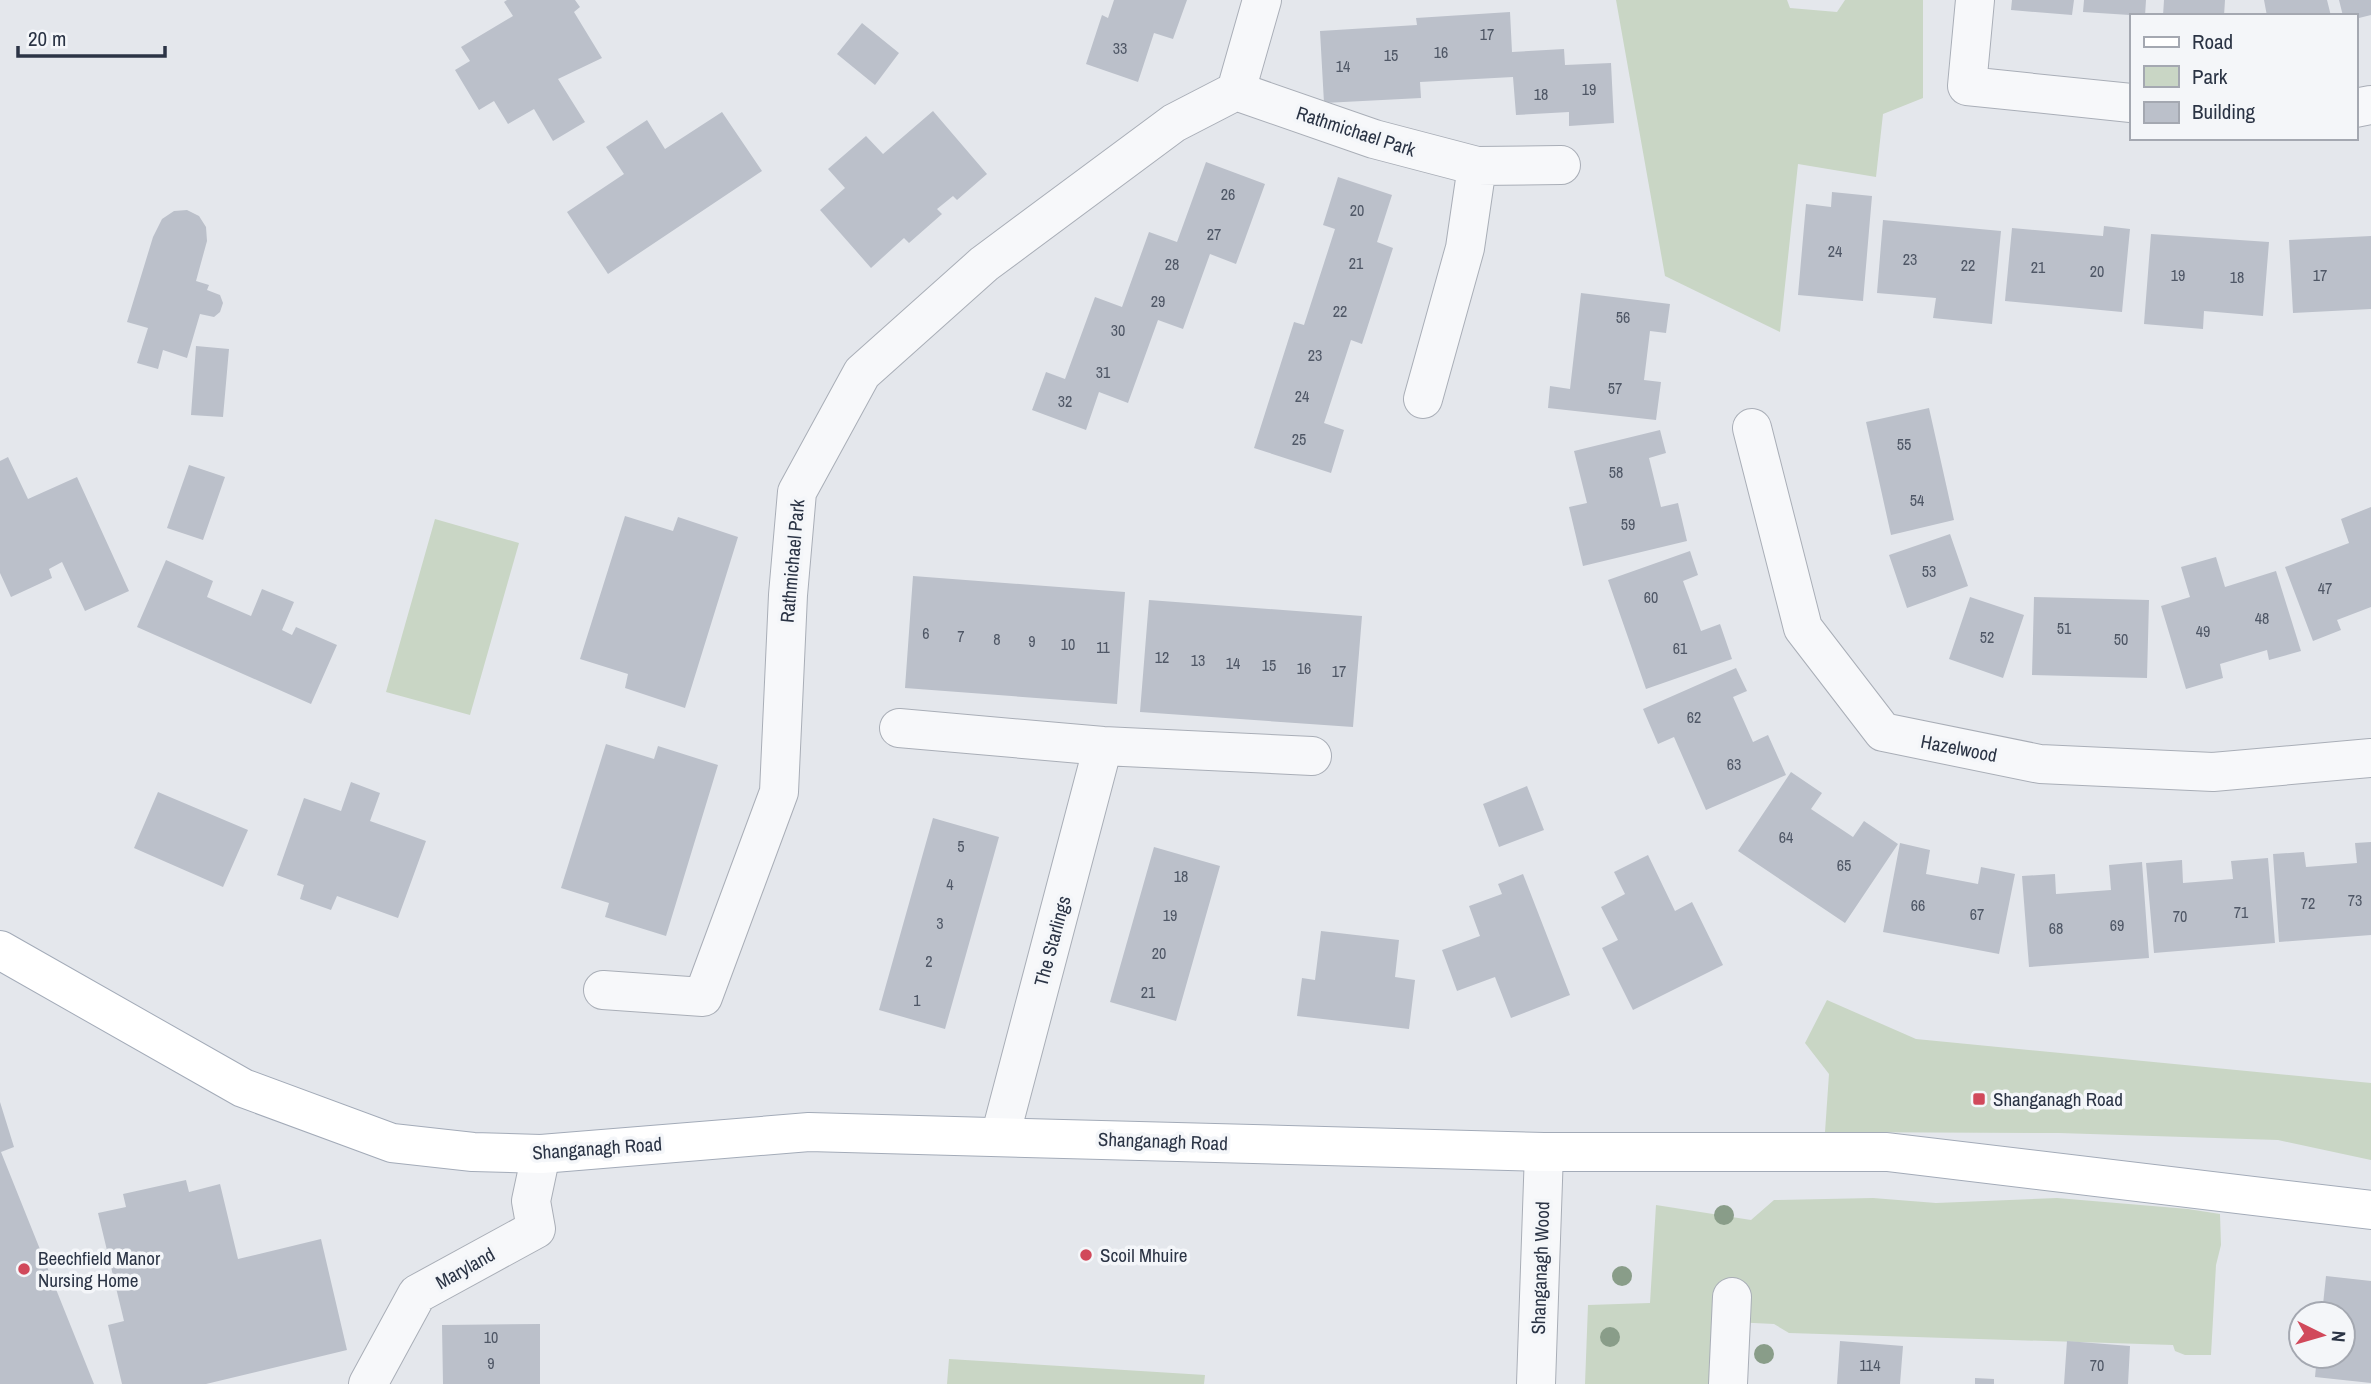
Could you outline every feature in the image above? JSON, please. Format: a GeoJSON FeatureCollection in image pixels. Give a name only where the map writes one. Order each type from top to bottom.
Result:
{"type":"FeatureCollection","features":[{"type":"Feature","properties":{"kind":"main road","name":"Shanganagh Road"},"geometry":{"type":"LineString","coordinates":[[0,950],[243,1088],[392,1143],[473,1152],[541,1154],[809,1132],[1544,1152],[1887,1152],[2371,1210]]}},
{"type":"Feature","properties":{"kind":"street"},"geometry":{"type":"LineString","coordinates":[[1236,92],[1262,0]]}},
{"type":"Feature","properties":{"kind":"street"},"geometry":{"type":"LineString","coordinates":[[1975,0],[1967,86],[2130,103]]}},
{"type":"Feature","properties":{"kind":"street","name":"Rathmichael Park"},"geometry":{"type":"LineString","coordinates":[[603,990],[703,997],[779,792],[788,595],[797,492],[862,373],[984,264],[1174,123],[1236,92],[1374,139],[1477,166],[1561,165]]}},
{"type":"Feature","properties":{"kind":"street"},"geometry":{"type":"LineString","coordinates":[[1423,398],[1465,248],[1477,166]]}},
{"type":"Feature","properties":{"kind":"street","name":"Hazelwood"},"geometry":{"type":"LineString","coordinates":[[1752,428],[1803,628],[1883,732],[2053,765],[2213,772],[2371,758]]}},
{"type":"Feature","properties":{"kind":"street"},"geometry":{"type":"LineString","coordinates":[[899,728],[1104,746],[1312,756]]}},
{"type":"Feature","properties":{"kind":"street","name":"The Starlings"},"geometry":{"type":"LineString","coordinates":[[1000,1137],[1104,746]]}},
{"type":"Feature","properties":{"kind":"street","name":"Shanganagh Wood"},"geometry":{"type":"LineString","coordinates":[[1536,1384],[1544,1152]]}},
{"type":"Feature","properties":{"kind":"street","name":"Maryland"},"geometry":{"type":"LineString","coordinates":[[368,1384],[417,1294],[536,1228],[531,1201],[541,1154]]}},
{"type":"Feature","properties":{"kind":"street"},"geometry":{"type":"LineString","coordinates":[[1728,1384],[1732,1297]]}},
{"type":"Feature","properties":{"kind":"green space"},"geometry":{"type":"Polygon","coordinates":[[[1616,0],[1787,0],[1790,8],[1837,12],[1845,0],[1923,0],[1923,98],[1883,114],[1876,177],[1798,164],[1780,332],[1665,276],[1616,0]]]}},
{"type":"Feature","properties":{"kind":"green space"},"geometry":{"type":"Polygon","coordinates":[[[435,519],[519,543],[470,715],[386,692],[435,519]]]}},
{"type":"Feature","properties":{"kind":"green space"},"geometry":{"type":"Polygon","coordinates":[[[1827,1000],[1916,1039],[2371,1083],[2371,1160],[2278,1140],[2059,1133],[1825,1132],[1829,1074],[1805,1043],[1827,1000]]]}},
{"type":"Feature","properties":{"kind":"green space"},"geometry":{"type":"Polygon","coordinates":[[[1873,1198],[1936,1203],[2057,1198],[2220,1214],[2221,1245],[2216,1265],[2211,1355],[2185,1355],[2175,1351],[2173,1345],[1789,1333],[1774,1324],[1713,1321],[1710,1384],[1585,1384],[1588,1305],[1650,1303],[1656,1205],[1751,1220],[1774,1200],[1873,1198]]]}},
{"type":"Feature","properties":{"kind":"green space"},"geometry":{"type":"Polygon","coordinates":[[[949,1359],[1205,1375],[1204,1384],[947,1384],[949,1359]]]}},
{"type":"Feature","properties":{"kind":"building"},"geometry":{"type":"Polygon","coordinates":[[[575,0],[580,7],[574,12],[602,58],[558,79],[585,122],[553,141],[534,109],[508,124],[494,101],[479,110],[455,70],[470,61],[461,47],[513,16],[504,2],[575,0]]]}},
{"type":"Feature","properties":{"kind":"building"},"geometry":{"type":"Polygon","coordinates":[[[1114,0],[1187,0],[1173,39],[1154,33],[1138,82],[1086,64],[1102,15],[1108,18],[1114,0]]]}},
{"type":"Feature","properties":{"kind":"building"},"geometry":{"type":"Polygon","coordinates":[[[2012,0],[2074,0],[2072,15],[2011,10],[2012,0]]]}},
{"type":"Feature","properties":{"kind":"building"},"geometry":{"type":"Polygon","coordinates":[[[2084,0],[2146,0],[2145,14],[2083,12],[2084,0]]]}},
{"type":"Feature","properties":{"kind":"building"},"geometry":{"type":"Polygon","coordinates":[[[2164,0],[2225,0],[2224,14],[2163,14],[2164,0]]]}},
{"type":"Feature","properties":{"kind":"building"},"geometry":{"type":"Polygon","coordinates":[[[2264,0],[2327,0],[2330,14],[2267,14],[2264,0]]]}},
{"type":"Feature","properties":{"kind":"building"},"geometry":{"type":"Polygon","coordinates":[[[2339,0],[2371,0],[2371,15],[2357,18],[2357,14],[2342,14],[2339,0]]]}},
{"type":"Feature","properties":{"kind":"building"},"geometry":{"type":"Polygon","coordinates":[[[1510,12],[1512,52],[1564,49],[1565,65],[1611,63],[1614,123],[1569,126],[1569,112],[1516,115],[1513,77],[1420,82],[1421,98],[1324,103],[1320,31],[1417,25],[1416,18],[1510,12]]]}},
{"type":"Feature","properties":{"kind":"building"},"geometry":{"type":"Polygon","coordinates":[[[862,23],[899,53],[875,85],[837,54],[862,23]]]}},
{"type":"Feature","properties":{"kind":"building"},"geometry":{"type":"Polygon","coordinates":[[[933,111],[987,174],[957,200],[953,196],[937,209],[942,214],[909,243],[904,238],[871,268],[820,210],[845,188],[828,169],[866,136],[883,154],[933,111]]]}},
{"type":"Feature","properties":{"kind":"building"},"geometry":{"type":"Polygon","coordinates":[[[722,112],[762,171],[608,274],[567,212],[624,174],[606,147],[647,120],[665,149],[722,112]]]}},
{"type":"Feature","properties":{"kind":"building"},"geometry":{"type":"Polygon","coordinates":[[[1206,162],[1265,184],[1236,264],[1210,254],[1183,329],[1158,320],[1128,403],[1099,392],[1086,430],[1032,410],[1046,372],[1065,379],[1095,297],[1122,307],[1149,232],[1177,242],[1206,162]]]}},
{"type":"Feature","properties":{"kind":"building"},"geometry":{"type":"Polygon","coordinates":[[[1338,177],[1392,195],[1377,242],[1393,248],[1362,344],[1351,340],[1324,423],[1344,430],[1331,473],[1254,448],[1294,322],[1304,325],[1335,229],[1323,225],[1338,177]]]}},
{"type":"Feature","properties":{"kind":"building"},"geometry":{"type":"Polygon","coordinates":[[[1832,192],[1872,196],[1863,301],[1798,295],[1806,204],[1831,207],[1832,192]]]}},
{"type":"Feature","properties":{"kind":"building"},"geometry":{"type":"Polygon","coordinates":[[[187,210],[199,216],[206,227],[207,241],[196,281],[209,285],[207,290],[220,295],[223,303],[220,312],[214,317],[200,314],[187,358],[163,350],[158,369],[137,363],[148,328],[127,322],[153,237],[162,219],[174,211],[187,210]]]}},
{"type":"Feature","properties":{"kind":"building"},"geometry":{"type":"Polygon","coordinates":[[[1883,220],[2001,231],[1992,324],[1933,318],[1936,298],[1877,293],[1883,220]]]}},
{"type":"Feature","properties":{"kind":"building"},"geometry":{"type":"Polygon","coordinates":[[[2104,226],[2130,229],[2122,312],[2005,301],[2012,228],[2103,236],[2104,226]]]}},
{"type":"Feature","properties":{"kind":"building"},"geometry":{"type":"Polygon","coordinates":[[[2151,234],[2269,242],[2263,316],[2204,311],[2203,329],[2144,324],[2151,234]]]}},
{"type":"Feature","properties":{"kind":"building"},"geometry":{"type":"Polygon","coordinates":[[[2371,236],[2371,309],[2293,313],[2289,240],[2371,236]]]}},
{"type":"Feature","properties":{"kind":"building"},"geometry":{"type":"Polygon","coordinates":[[[1581,293],[1670,304],[1666,333],[1650,331],[1644,380],[1661,382],[1656,420],[1548,408],[1550,386],[1570,389],[1581,293]]]}},
{"type":"Feature","properties":{"kind":"building"},"geometry":{"type":"Polygon","coordinates":[[[196,346],[229,349],[223,417],[191,415],[196,346]]]}},
{"type":"Feature","properties":{"kind":"building"},"geometry":{"type":"Polygon","coordinates":[[[1929,408],[1954,520],[1891,535],[1866,422],[1929,408]]]}},
{"type":"Feature","properties":{"kind":"building"},"geometry":{"type":"Polygon","coordinates":[[[1660,430],[1666,453],[1649,458],[1661,507],[1678,503],[1687,541],[1583,566],[1569,507],[1587,503],[1574,451],[1660,430]]]}},
{"type":"Feature","properties":{"kind":"building"},"geometry":{"type":"Polygon","coordinates":[[[8,457],[28,499],[77,477],[129,591],[85,611],[62,562],[49,569],[52,578],[11,597],[0,573],[0,461],[8,457]]]}},
{"type":"Feature","properties":{"kind":"building"},"geometry":{"type":"Polygon","coordinates":[[[189,465],[225,477],[203,540],[167,528],[189,465]]]}},
{"type":"Feature","properties":{"kind":"building"},"geometry":{"type":"Polygon","coordinates":[[[2371,507],[2371,607],[2337,620],[2341,630],[2313,641],[2285,567],[2349,543],[2341,519],[2371,507]]]}},
{"type":"Feature","properties":{"kind":"building"},"geometry":{"type":"Polygon","coordinates":[[[625,516],[673,531],[678,517],[738,537],[685,708],[625,688],[628,674],[580,659],[625,516]]]}},
{"type":"Feature","properties":{"kind":"building"},"geometry":{"type":"Polygon","coordinates":[[[1950,534],[1968,586],[1907,608],[1889,555],[1950,534]]]}},
{"type":"Feature","properties":{"kind":"building"},"geometry":{"type":"Polygon","coordinates":[[[1690,551],[1698,575],[1683,581],[1701,631],[1720,624],[1732,659],[1646,689],[1608,580],[1690,551]]]}},
{"type":"Feature","properties":{"kind":"building"},"geometry":{"type":"Polygon","coordinates":[[[2216,557],[2225,587],[2276,571],[2301,651],[2269,660],[2267,650],[2220,664],[2223,678],[2186,689],[2161,606],[2190,597],[2181,567],[2216,557]]]}},
{"type":"Feature","properties":{"kind":"building"},"geometry":{"type":"Polygon","coordinates":[[[166,560],[213,581],[207,597],[251,616],[262,589],[294,602],[282,630],[292,635],[296,627],[337,645],[311,704],[137,627],[166,560]]]}},
{"type":"Feature","properties":{"kind":"building"},"geometry":{"type":"Polygon","coordinates":[[[913,576],[1125,592],[1117,704],[905,688],[913,576]]]}},
{"type":"Feature","properties":{"kind":"building"},"geometry":{"type":"Polygon","coordinates":[[[1970,597],[2024,615],[2003,678],[1949,659],[1970,597]]]}},
{"type":"Feature","properties":{"kind":"building"},"geometry":{"type":"Polygon","coordinates":[[[2034,597],[2149,600],[2147,678],[2032,675],[2034,597]]]}},
{"type":"Feature","properties":{"kind":"building"},"geometry":{"type":"Polygon","coordinates":[[[1149,600],[1362,616],[1353,727],[1140,712],[1149,600]]]}},
{"type":"Feature","properties":{"kind":"building"},"geometry":{"type":"Polygon","coordinates":[[[1736,668],[1747,691],[1733,697],[1753,742],[1768,735],[1786,775],[1706,810],[1674,737],[1658,744],[1643,709],[1736,668]]]}},
{"type":"Feature","properties":{"kind":"building"},"geometry":{"type":"Polygon","coordinates":[[[606,744],[654,759],[658,746],[718,765],[666,936],[605,917],[609,903],[561,888],[606,744]]]}},
{"type":"Feature","properties":{"kind":"building"},"geometry":{"type":"Polygon","coordinates":[[[1791,772],[1822,793],[1811,809],[1853,837],[1864,821],[1898,844],[1845,923],[1738,851],[1791,772]]]}},
{"type":"Feature","properties":{"kind":"building"},"geometry":{"type":"Polygon","coordinates":[[[351,782],[380,793],[370,821],[426,841],[398,918],[337,896],[331,910],[300,899],[304,885],[277,875],[304,798],[341,811],[351,782]]]}},
{"type":"Feature","properties":{"kind":"building"},"geometry":{"type":"Polygon","coordinates":[[[1527,786],[1544,830],[1499,847],[1483,804],[1527,786]]]}},
{"type":"Feature","properties":{"kind":"building"},"geometry":{"type":"Polygon","coordinates":[[[158,792],[248,830],[223,887],[134,848],[158,792]]]}},
{"type":"Feature","properties":{"kind":"building"},"geometry":{"type":"Polygon","coordinates":[[[933,818],[999,837],[945,1029],[879,1010],[933,818]]]}},
{"type":"Feature","properties":{"kind":"building"},"geometry":{"type":"Polygon","coordinates":[[[2371,842],[2371,935],[2279,942],[2273,854],[2304,852],[2306,867],[2357,863],[2355,843],[2371,842]]]}},
{"type":"Feature","properties":{"kind":"building"},"geometry":{"type":"Polygon","coordinates":[[[1900,843],[1930,850],[1926,874],[1978,884],[1981,867],[2015,874],[1999,954],[1883,932],[1900,843]]]}},
{"type":"Feature","properties":{"kind":"building"},"geometry":{"type":"Polygon","coordinates":[[[1154,847],[1220,866],[1176,1021],[1110,1002],[1154,847]]]}},
{"type":"Feature","properties":{"kind":"building"},"geometry":{"type":"Polygon","coordinates":[[[1648,855],[1675,911],[1692,902],[1723,965],[1633,1010],[1602,948],[1618,940],[1601,907],[1625,894],[1614,872],[1648,855]]]}},
{"type":"Feature","properties":{"kind":"building"},"geometry":{"type":"Polygon","coordinates":[[[2268,858],[2275,943],[2154,953],[2146,863],[2182,860],[2183,883],[2233,879],[2231,861],[2268,858]]]}},
{"type":"Feature","properties":{"kind":"building"},"geometry":{"type":"Polygon","coordinates":[[[2142,862],[2149,958],[2029,967],[2022,876],[2055,874],[2056,894],[2111,890],[2109,865],[2142,862]]]}},
{"type":"Feature","properties":{"kind":"building"},"geometry":{"type":"Polygon","coordinates":[[[1523,874],[1570,995],[1511,1018],[1495,977],[1457,991],[1442,950],[1480,936],[1469,906],[1502,894],[1498,884],[1523,874]]]}},
{"type":"Feature","properties":{"kind":"building"},"geometry":{"type":"Polygon","coordinates":[[[1321,931],[1399,940],[1395,977],[1415,980],[1409,1029],[1297,1016],[1302,978],[1315,980],[1321,931]]]}},
{"type":"Feature","properties":{"kind":"building","name":"Beechfield Manor Nursing Home"},"geometry":{"type":"Polygon","coordinates":[[[0,1102],[14,1147],[1,1152],[94,1384],[0,1384],[0,1102]]]}},
{"type":"Feature","properties":{"kind":"building"},"geometry":{"type":"Polygon","coordinates":[[[186,1180],[189,1192],[220,1184],[238,1259],[321,1239],[347,1350],[206,1384],[122,1384],[108,1325],[124,1321],[98,1213],[126,1207],[123,1194],[186,1180]]]}},
{"type":"Feature","properties":{"kind":"building"},"geometry":{"type":"Polygon","coordinates":[[[2326,1276],[2371,1281],[2371,1383],[2315,1377],[2316,1370],[2357,1370],[2357,1300],[2323,1300],[2326,1276]]]}},
{"type":"Feature","properties":{"kind":"building"},"geometry":{"type":"Polygon","coordinates":[[[540,1324],[540,1384],[443,1384],[442,1325],[540,1324]]]}},
{"type":"Feature","properties":{"kind":"building"},"geometry":{"type":"Polygon","coordinates":[[[1840,1341],[1903,1346],[1900,1384],[1837,1384],[1840,1341]]]}},
{"type":"Feature","properties":{"kind":"building"},"geometry":{"type":"Polygon","coordinates":[[[2067,1341],[2130,1346],[2128,1384],[2064,1384],[2067,1341]]]}},
{"type":"Feature","properties":{"kind":"building"},"geometry":{"type":"Polygon","coordinates":[[[1975,1378],[1994,1379],[1994,1384],[1975,1384],[1975,1378]]]}},
{"type":"Feature","properties":{"kind":"place","name":"Shanganagh Road"},"geometry":{"type":"Point","coordinates":[1979,1099]}},
{"type":"Feature","properties":{"kind":"place","name":"Scoil Mhuire"},"geometry":{"type":"Point","coordinates":[1086,1255]}},
{"type":"Feature","properties":{"kind":"place","name":"Beechfield Manor Nursing Home"},"geometry":{"type":"Point","coordinates":[24,1269]}}]}
